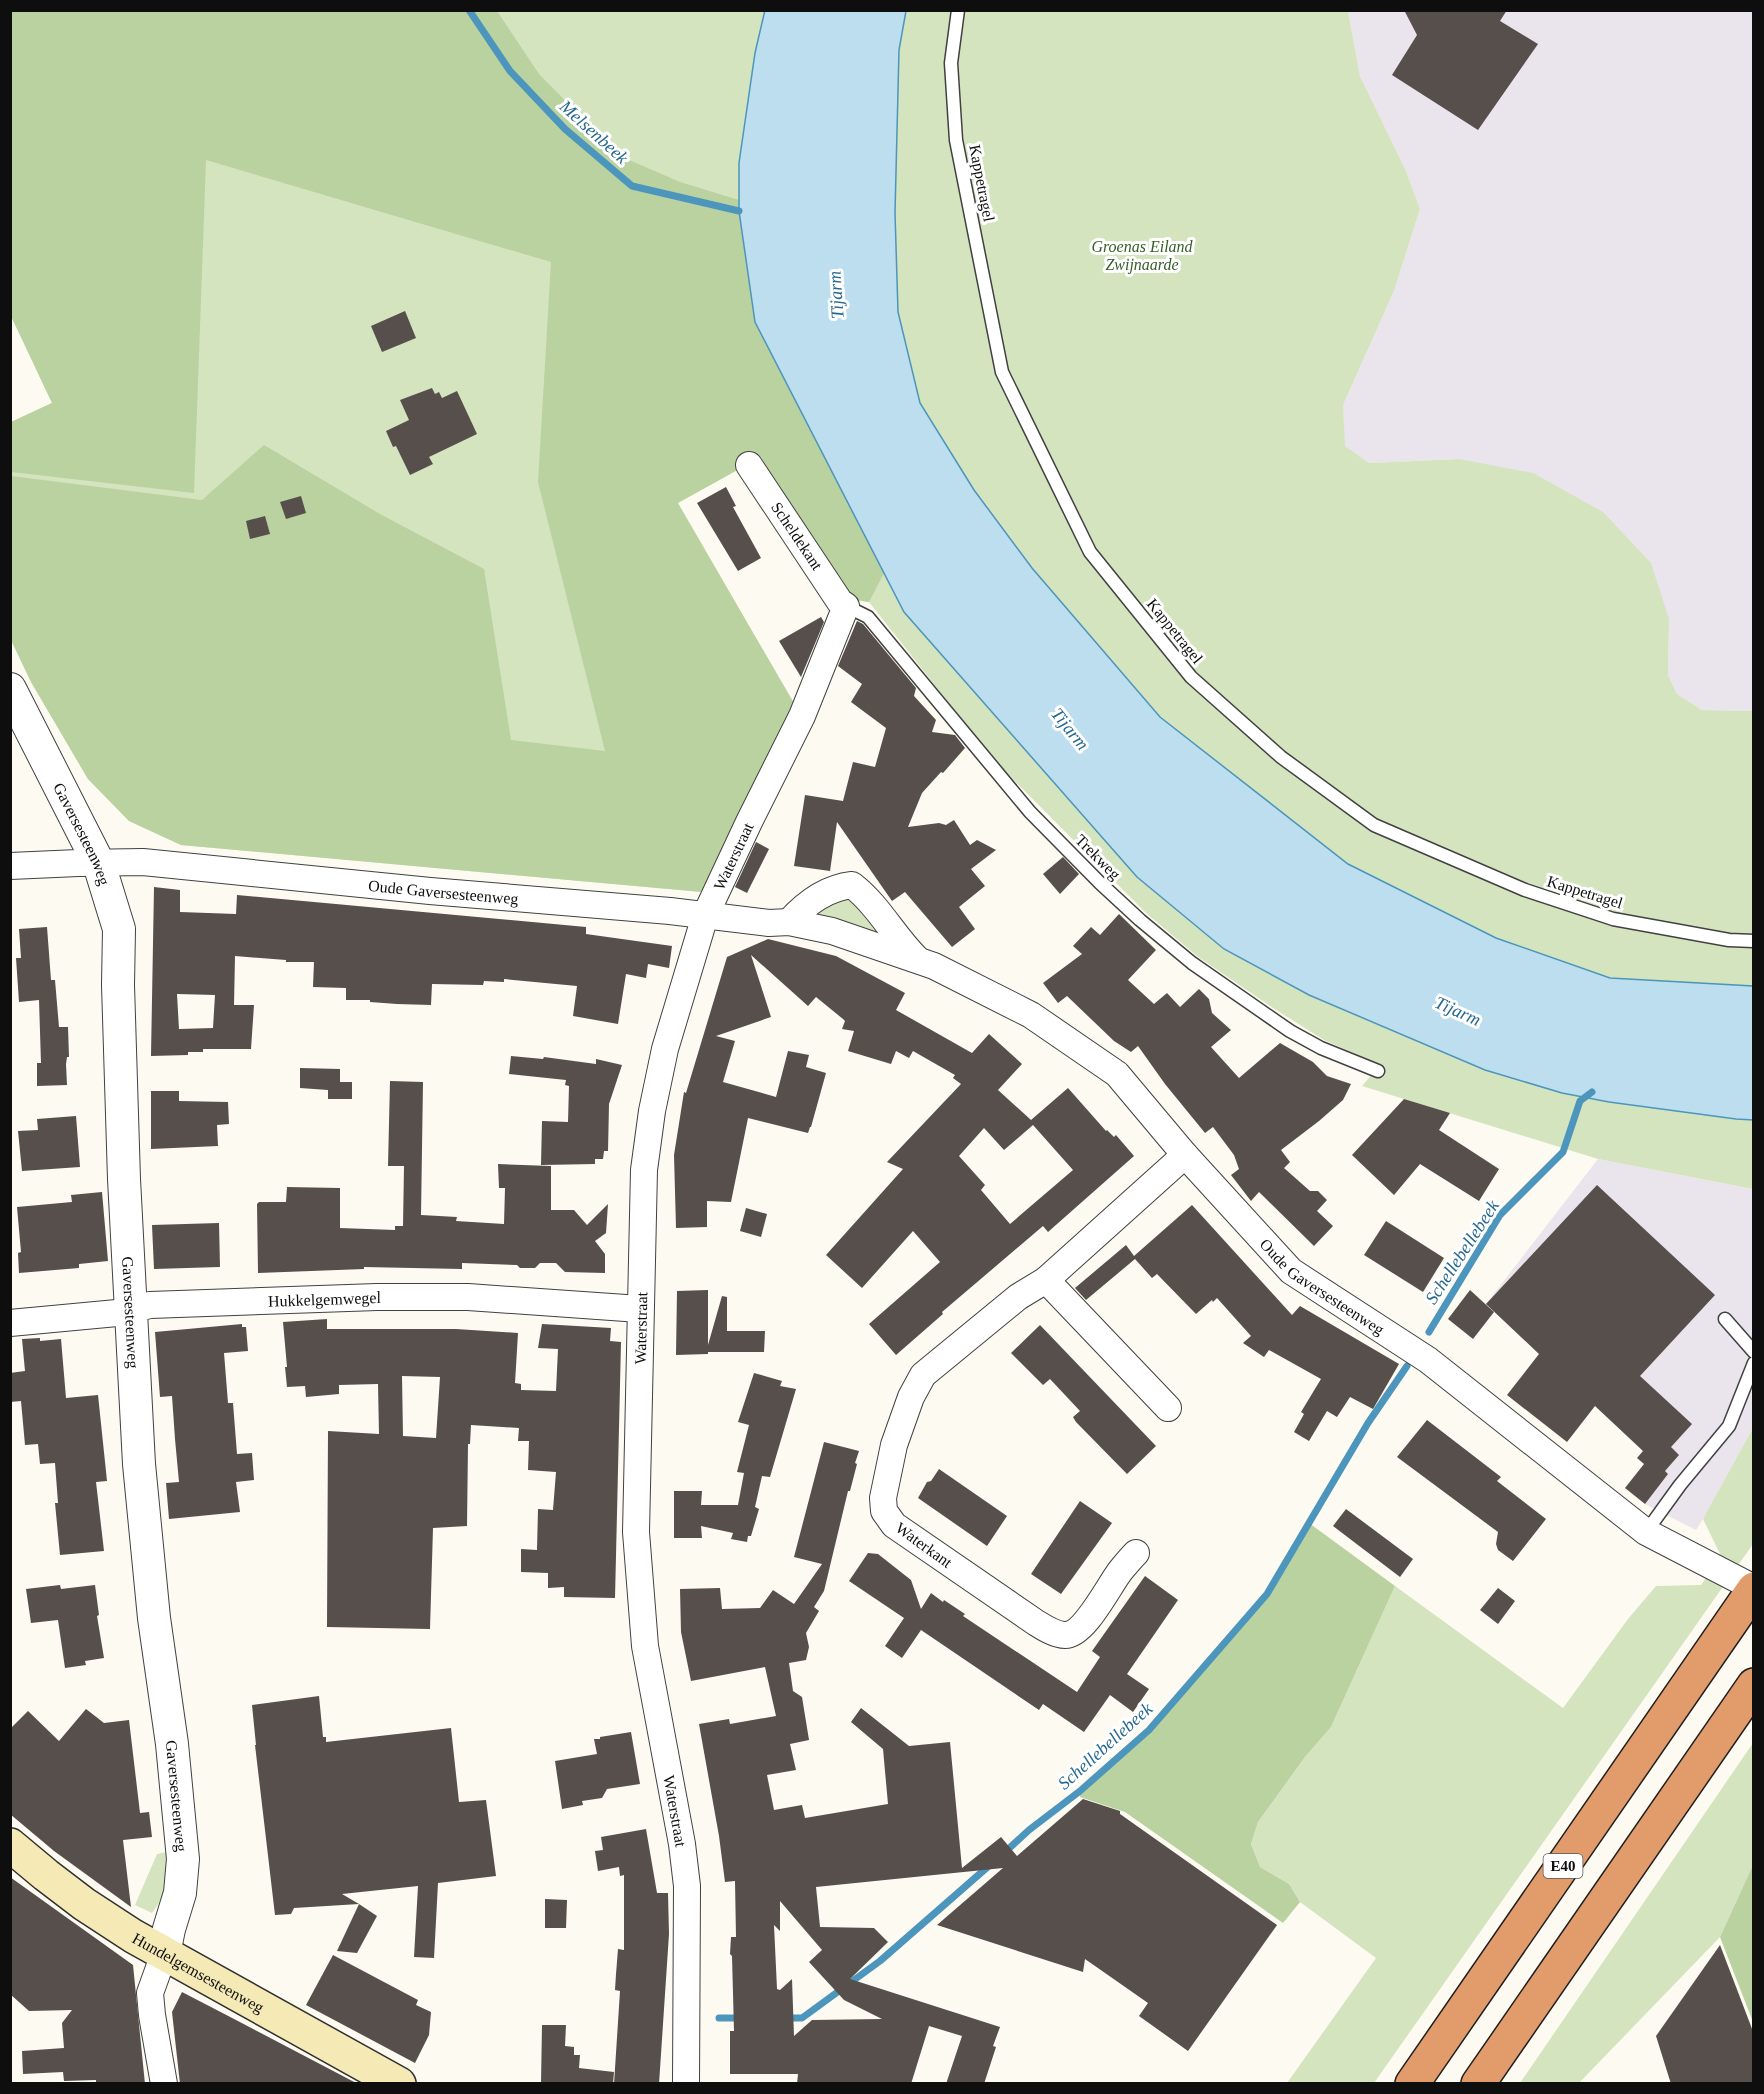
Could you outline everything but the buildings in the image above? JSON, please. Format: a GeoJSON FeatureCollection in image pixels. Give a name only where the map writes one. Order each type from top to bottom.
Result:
{"type":"FeatureCollection","features":[{"type":"Feature","properties":{"kind":"highway","name":"E40"},"geometry":{"type":"LineString","coordinates":[[1412,2084],[1754,1589]]}},
{"type":"Feature","properties":{"kind":"highway"},"geometry":{"type":"LineString","coordinates":[[1478,2084],[1754,1685]]}},
{"type":"Feature","properties":{"kind":"main road","name":"Hundelgemsesteenweg"},"geometry":{"type":"LineString","coordinates":[[10,1845],[84,1904],[164,1954],[399,2084]]}},
{"type":"Feature","properties":{"kind":"street","name":"Scheldekant"},"geometry":{"type":"LineString","coordinates":[[748,465],[840,602],[846,606]]}},
{"type":"Feature","properties":{"kind":"street","name":"Waterstraat"},"geometry":{"type":"LineString","coordinates":[[686,2084],[687,1886],[682,1844],[645,1646],[636,1532],[644,1170],[652,1111],[665,1049],[705,916],[802,716],[846,606]]}},
{"type":"Feature","properties":{"kind":"street","name":"Gaversesteenweg"},"geometry":{"type":"LineString","coordinates":[[10,689],[99,864],[119,929],[118,985],[124,1179],[139,1464],[154,1618],[172,1744],[183,1858],[180,1893],[164,1954]]}},
{"type":"Feature","properties":{"kind":"street","name":"Oude Gaversesteenweg"},"geometry":{"type":"LineString","coordinates":[[10,866],[78,862],[99,864],[143,862],[769,923],[789,922],[832,931],[918,960],[1031,1015],[1117,1074],[1185,1155],[1291,1271],[1428,1360],[1647,1532],[1754,1589]]}},
{"type":"Feature","properties":{"kind":"street","name":"Oude Gaversesteenweg"},"geometry":{"type":"LineString","coordinates":[[789,922],[801,908],[834,887],[852,885],[868,898],[900,942],[918,960]]}},
{"type":"Feature","properties":{"kind":"street","name":"Waterkant"},"geometry":{"type":"LineString","coordinates":[[1136,1552],[1088,1618],[1075,1632],[1065,1635],[1035,1622],[894,1525],[884,1511],[883,1498],[894,1445],[911,1397],[923,1375],[1018,1297],[1046,1280],[1185,1155]]}},
{"type":"Feature","properties":{"kind":"street"},"geometry":{"type":"LineString","coordinates":[[1046,1280],[1168,1408]]}},
{"type":"Feature","properties":{"kind":"street","name":"Hukkelgemwegel"},"geometry":{"type":"LineString","coordinates":[[10,1323],[117,1313],[150,1305],[377,1297],[468,1298],[640,1309]]}},
{"type":"Feature","properties":{"kind":"street"},"geometry":{"type":"LineString","coordinates":[[164,1954],[150,1993],[164,2084]]}},
{"type":"Feature","properties":{"kind":"lane","name":"Kappetragel"},"geometry":{"type":"LineString","coordinates":[[958,10],[951,63],[956,140],[1002,372],[1090,552],[1191,677],[1281,757],[1374,825],[1525,890],[1613,919],[1729,940],[1754,941]]}},
{"type":"Feature","properties":{"kind":"lane","name":"Trekweg"},"geometry":{"type":"LineString","coordinates":[[846,606],[868,617],[1029,812],[1100,883],[1165,942],[1218,982],[1290,1031],[1321,1048],[1378,1071]]}},
{"type":"Feature","properties":{"kind":"lane"},"geometry":{"type":"LineString","coordinates":[[1725,1318],[1754,1352]]}},
{"type":"Feature","properties":{"kind":"lane"},"geometry":{"type":"LineString","coordinates":[[1647,1532],[1680,1485],[1729,1426],[1754,1363]]}},
{"type":"Feature","properties":{"kind":"shaded area"},"geometry":{"type":"Polygon","coordinates":[[[1348,11],[1753,11],[1753,711],[1702,710],[1677,694],[1668,675],[1669,619],[1459,459],[1369,463],[1344,446],[1343,405],[1394,291],[1420,209],[1406,171],[1360,76],[1348,11]]]}},
{"type":"Feature","properties":{"kind":"shaded area"},"geometry":{"type":"Polygon","coordinates":[[[1598,1159],[1753,1189],[1753,1428],[1696,1530],[1645,1504],[1668,1474],[1486,1304],[1598,1159]]]}},
{"type":"Feature","properties":{"kind":"green space"},"geometry":{"type":"Polygon","coordinates":[[[11,11],[765,11],[755,53],[739,163],[739,211],[1137,877],[1224,949],[1309,995],[1485,1070],[1562,1093],[1609,1102],[1753,1120],[1753,1189],[1598,1159],[1362,1086],[1380,1065],[1324,1040],[1197,956],[1146,913],[994,760],[869,602],[856,600],[800,530],[761,457],[677,503],[795,705],[702,892],[181,845],[129,821],[88,779],[31,682],[11,640],[11,422],[52,403],[11,316],[11,11]]]}},
{"type":"Feature","properties":{"kind":"green space"},"geometry":{"type":"Polygon","coordinates":[[[11,11],[497,11],[539,74],[620,156],[680,182],[739,200],[755,322],[884,573],[869,602],[856,600],[800,530],[761,457],[678,503],[795,705],[702,892],[181,845],[129,821],[88,779],[31,682],[11,640],[11,476],[202,500],[264,445],[380,514],[484,569],[511,740],[605,751],[538,482],[551,262],[206,160],[194,493],[11,472],[11,422],[52,403],[11,316],[11,11]]]}},
{"type":"Feature","properties":{"kind":"green space","name":"Groenas Eiland Zwijnaarde"},"geometry":{"type":"Polygon","coordinates":[[[906,11],[1348,11],[1360,76],[1406,171],[1420,209],[1394,291],[1343,405],[1345,446],[1369,463],[1459,459],[1533,473],[1603,512],[1651,563],[1669,619],[1668,675],[1677,694],[1702,710],[1753,711],[1753,986],[1610,978],[1496,938],[1348,864],[1160,717],[1032,568],[974,490],[920,403],[898,312],[895,213],[899,50],[906,11]]]}},
{"type":"Feature","properties":{"kind":"green space"},"geometry":{"type":"Polygon","coordinates":[[[849,896],[877,929],[876,933],[816,914],[816,909],[849,896]]]}},
{"type":"Feature","properties":{"kind":"green space"},"geometry":{"type":"Polygon","coordinates":[[[1753,1428],[1753,1544],[1374,2083],[1287,2083],[1376,1958],[1300,1902],[1289,1884],[1260,1867],[1251,1844],[1258,1822],[1305,1757],[1331,1727],[1395,1586],[1563,1708],[1628,1619],[1656,1586],[1701,1585],[1721,1556],[1703,1519],[1753,1428]]]}},
{"type":"Feature","properties":{"kind":"green space"},"geometry":{"type":"Polygon","coordinates":[[[1309,1523],[1395,1586],[1331,1727],[1305,1757],[1258,1822],[1251,1844],[1260,1867],[1289,1884],[1300,1902],[1283,1923],[1125,1812],[1080,1797],[1080,1791],[1149,1730],[1267,1594],[1309,1523]]]}},
{"type":"Feature","properties":{"kind":"green space"},"geometry":{"type":"Polygon","coordinates":[[[1753,1743],[1753,1865],[1720,1937],[1579,2083],[1520,2083],[1753,1743]]]}},
{"type":"Feature","properties":{"kind":"green space"},"geometry":{"type":"Polygon","coordinates":[[[168,1852],[164,1892],[152,1913],[135,1905],[157,1854],[168,1852]]]}},
{"type":"Feature","properties":{"kind":"green space"},"geometry":{"type":"Polygon","coordinates":[[[1753,1865],[1753,2022],[1720,1937],[1753,1865]]]}},
{"type":"Feature","properties":{"kind":"water","name":"Tijarm"},"geometry":{"type":"Polygon","coordinates":[[[765,10],[906,11],[899,50],[895,213],[898,312],[920,403],[974,490],[1032,568],[1160,717],[1348,864],[1496,938],[1610,978],[1753,986],[1753,1120],[1609,1102],[1562,1093],[1485,1070],[1309,995],[1224,949],[1137,877],[904,612],[755,322],[739,211],[739,163],[755,53],[765,10]]]}},
{"type":"Feature","properties":{"kind":"waterway","name":"Melsenbeek"},"geometry":{"type":"LineString","coordinates":[[469,10],[510,71],[565,129],[632,186],[739,211]]}},
{"type":"Feature","properties":{"kind":"waterway","name":"Schellebellebeek"},"geometry":{"type":"LineString","coordinates":[[1429,1332],[1500,1215],[1563,1152],[1580,1101],[1592,1092]]}},
{"type":"Feature","properties":{"kind":"waterway","name":"Schellebellebeek"},"geometry":{"type":"LineString","coordinates":[[1004,1853],[1029,1830],[1080,1791],[1149,1730],[1267,1594],[1368,1423],[1407,1366]]}},
{"type":"Feature","properties":{"kind":"waterway","name":"Schellebellebeek"},"geometry":{"type":"LineString","coordinates":[[784,2018],[802,2018],[880,1961],[991,1864]]}},
{"type":"Feature","properties":{"kind":"waterway","name":"Schellebellebeek"},"geometry":{"type":"LineString","coordinates":[[719,2018],[740,2018]]}}]}
